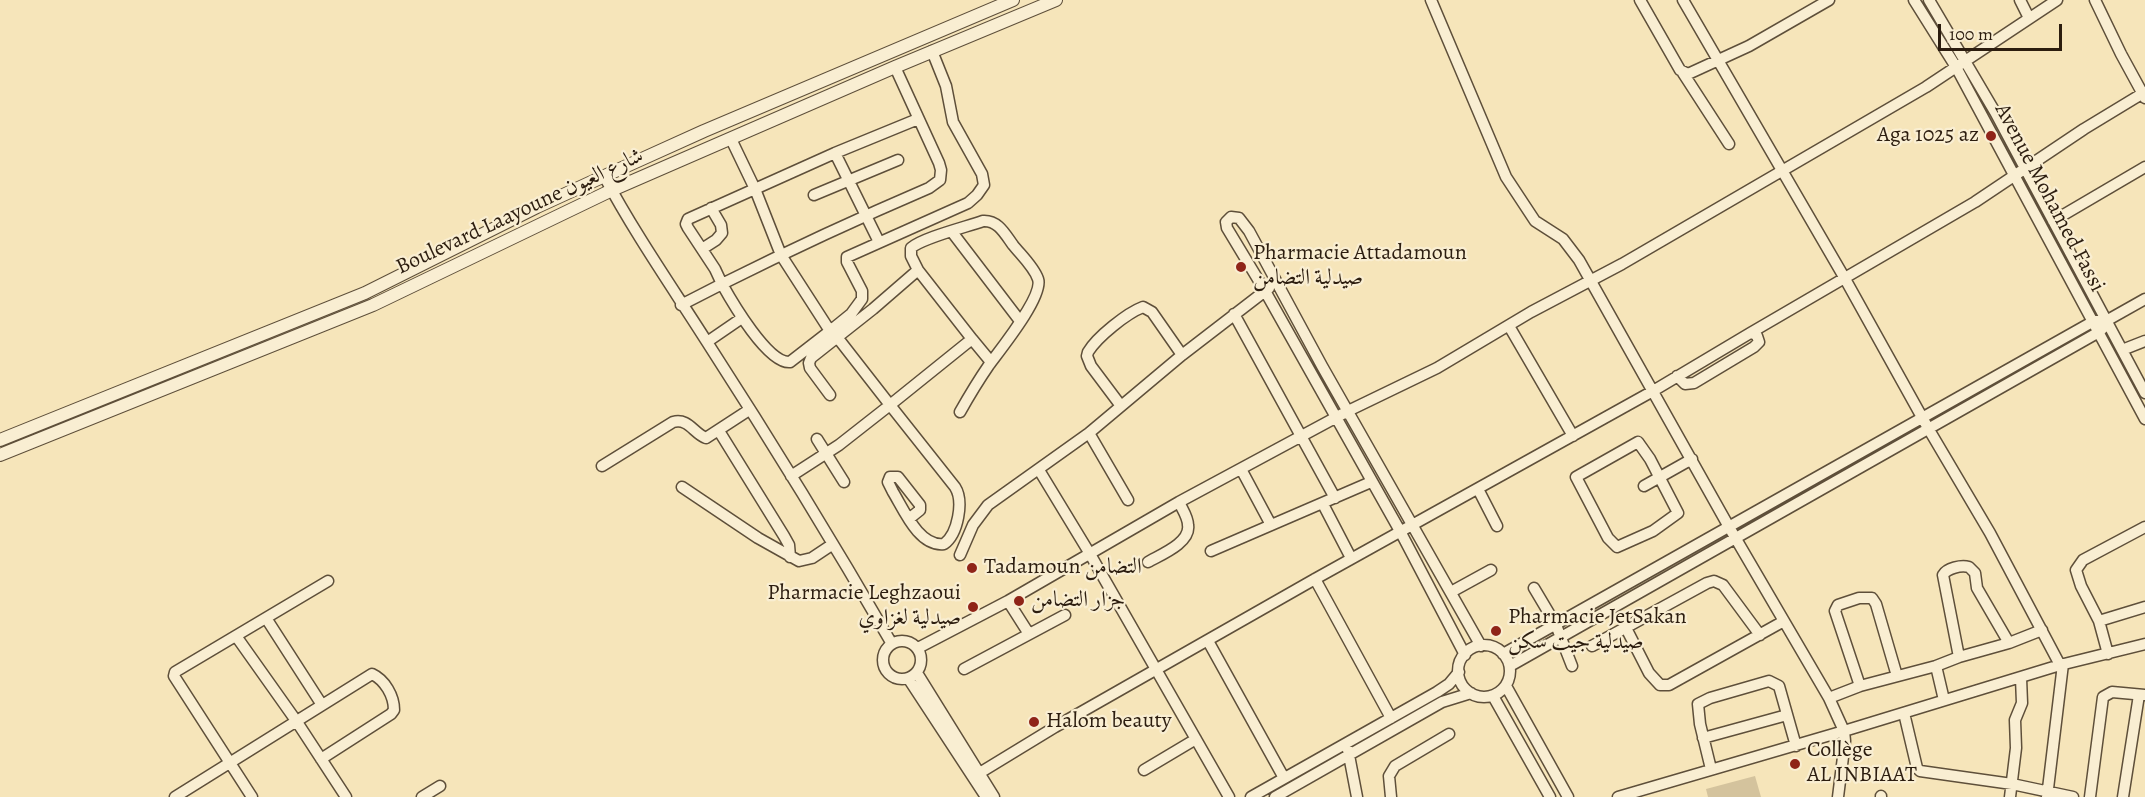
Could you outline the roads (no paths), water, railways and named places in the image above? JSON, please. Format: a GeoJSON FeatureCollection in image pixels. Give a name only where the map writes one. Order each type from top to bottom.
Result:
{"type":"FeatureCollection","features":[{"type":"Feature","properties":{"kind":"street","name":"Boulevard Laayoune شارع العيون"},"geometry":{"type":"LineString","coordinates":[[0,440],[365,293],[604,176],[704,131],[1013,0]]}},
{"type":"Feature","properties":{"kind":"street","name":"Boulevard Laayoune شارع العيون"},"geometry":{"type":"LineString","coordinates":[[0,455],[373,306],[612,190],[932,51],[1056,0]]}},
{"type":"Feature","properties":{"kind":"street"},"geometry":{"type":"LineString","coordinates":[[1431,0],[1506,177],[1535,221],[1563,239],[1579,260],[1729,527],[1829,698],[1844,732],[1845,741],[1838,797]]}},
{"type":"Feature","properties":{"kind":"street"},"geometry":{"type":"LineString","coordinates":[[1640,0],[1675,63],[1728,144]]}},
{"type":"Feature","properties":{"kind":"street"},"geometry":{"type":"LineString","coordinates":[[1683,0],[1990,533],[2062,665],[2047,795]]}},
{"type":"Feature","properties":{"kind":"street"},"geometry":{"type":"LineString","coordinates":[[1683,73],[1692,73],[1718,62],[1829,0]]}},
{"type":"Feature","properties":{"kind":"street","name":"Avenue Mohamed Fassi"},"geometry":{"type":"LineString","coordinates":[[1914,0],[1961,64],[2025,169],[2145,393]]}},
{"type":"Feature","properties":{"kind":"street","name":"Avenue Mohamed Fassi"},"geometry":{"type":"LineString","coordinates":[[1929,0],[2015,175],[2145,419]]}},
{"type":"Feature","properties":{"kind":"street"},"geometry":{"type":"LineString","coordinates":[[2020,0],[2029,18]]}},
{"type":"Feature","properties":{"kind":"street"},"geometry":{"type":"LineString","coordinates":[[918,648],[1008,601],[1179,502],[1300,436],[1437,368],[1782,170],[1961,64],[2057,0]]}},
{"type":"Feature","properties":{"kind":"street"},"geometry":{"type":"LineString","coordinates":[[976,775],[1314,579],[1677,376],[1685,384],[1694,383],[1759,342],[1757,336],[1752,332],[1975,202],[2084,129],[2144,94],[2095,0]]}},
{"type":"Feature","properties":{"kind":"street"},"geometry":{"type":"LineString","coordinates":[[830,395],[813,374],[809,363],[862,299],[862,291],[847,262],[847,256],[943,216],[968,203],[984,185],[982,174],[953,122],[946,86],[932,51]]}},
{"type":"Feature","properties":{"kind":"street"},"geometry":{"type":"LineString","coordinates":[[681,306],[781,255],[929,188],[940,180],[939,163],[895,67]]}},
{"type":"Feature","properties":{"kind":"street"},"geometry":{"type":"LineString","coordinates":[[918,119],[694,215],[687,221],[688,228],[742,318],[772,355],[782,362],[790,362],[873,309],[918,270]]}},
{"type":"Feature","properties":{"kind":"street"},"geometry":{"type":"LineString","coordinates":[[731,139],[755,189],[781,255],[833,334],[955,487],[960,498],[960,509],[950,537],[944,543],[928,542],[910,518]]}},
{"type":"Feature","properties":{"kind":"street"},"geometry":{"type":"LineString","coordinates":[[835,153],[879,242]]}},
{"type":"Feature","properties":{"kind":"street"},"geometry":{"type":"LineString","coordinates":[[814,195],[898,160]]}},
{"type":"Feature","properties":{"kind":"street"},"geometry":{"type":"LineString","coordinates":[[2053,221],[2145,167]]}},
{"type":"Feature","properties":{"kind":"street"},"geometry":{"type":"LineString","coordinates":[[604,176],[681,306],[707,342],[791,476],[892,644]]}},
{"type":"Feature","properties":{"kind":"street"},"geometry":{"type":"LineString","coordinates":[[702,249],[723,233],[711,208]]}},
{"type":"Feature","properties":{"kind":"street"},"geometry":{"type":"LineString","coordinates":[[1465,655],[1400,531],[1227,228],[1227,219],[1236,216],[1244,224],[1481,646]]}},
{"type":"Feature","properties":{"kind":"street"},"geometry":{"type":"LineString","coordinates":[[960,412],[1033,301],[1039,285],[1038,279],[1027,263],[993,222],[982,221],[926,239],[912,247],[911,256],[918,270],[991,362]]}},
{"type":"Feature","properties":{"kind":"street"},"geometry":{"type":"LineString","coordinates":[[952,232],[1020,321]]}},
{"type":"Feature","properties":{"kind":"street"},"geometry":{"type":"LineString","coordinates":[[960,555],[973,525],[988,505],[1089,433],[1182,355],[1276,283]]}},
{"type":"Feature","properties":{"kind":"street"},"geometry":{"type":"LineString","coordinates":[[1503,654],[1729,527],[1925,423],[2097,327],[2105,326],[2106,321],[2145,299]]}},
{"type":"Feature","properties":{"kind":"street"},"geometry":{"type":"LineString","coordinates":[[1121,406],[1088,361],[1088,352],[1099,338],[1134,311],[1143,307],[1152,312],[1182,355]]}},
{"type":"Feature","properties":{"kind":"street"},"geometry":{"type":"LineString","coordinates":[[1234,314],[1335,498]]}},
{"type":"Feature","properties":{"kind":"street"},"geometry":{"type":"LineString","coordinates":[[707,342],[742,318]]}},
{"type":"Feature","properties":{"kind":"street"},"geometry":{"type":"LineString","coordinates":[[1509,326],[1573,436]]}},
{"type":"Feature","properties":{"kind":"street"},"geometry":{"type":"LineString","coordinates":[[791,476],[890,405],[972,339]]}},
{"type":"Feature","properties":{"kind":"street"},"geometry":{"type":"LineString","coordinates":[[2122,350],[2145,341]]}},
{"type":"Feature","properties":{"kind":"street"},"geometry":{"type":"LineString","coordinates":[[1310,372],[1322,366]]}},
{"type":"Feature","properties":{"kind":"street"},"geometry":{"type":"LineString","coordinates":[[602,466],[678,421],[690,425],[706,438],[749,410]]}},
{"type":"Feature","properties":{"kind":"street"},"geometry":{"type":"LineString","coordinates":[[1510,666],[1735,537],[1925,423]]}},
{"type":"Feature","properties":{"kind":"street"},"geometry":{"type":"LineString","coordinates":[[718,431],[784,536],[789,545],[790,556]]}},
{"type":"Feature","properties":{"kind":"street"},"geometry":{"type":"LineString","coordinates":[[1089,433],[1128,500]]}},
{"type":"Feature","properties":{"kind":"street"},"geometry":{"type":"LineString","coordinates":[[817,439],[844,482]]}},
{"type":"Feature","properties":{"kind":"street"},"geometry":{"type":"LineString","coordinates":[[1638,442],[1660,476],[1678,515],[1653,531],[1620,547],[1615,546],[1608,538],[1576,479],[1592,466],[1638,442]]}},
{"type":"Feature","properties":{"kind":"street"},"geometry":{"type":"LineString","coordinates":[[1644,486],[1692,459]]}},
{"type":"Feature","properties":{"kind":"street"},"geometry":{"type":"LineString","coordinates":[[1241,469],[1271,525]]}},
{"type":"Feature","properties":{"kind":"street"},"geometry":{"type":"LineString","coordinates":[[1039,470],[1090,554],[1229,797]]}},
{"type":"Feature","properties":{"kind":"street"},"geometry":{"type":"LineString","coordinates":[[1211,551],[1371,482]]}},
{"type":"Feature","properties":{"kind":"street"},"geometry":{"type":"LineString","coordinates":[[682,487],[758,538],[802,562],[833,544]]}},
{"type":"Feature","properties":{"kind":"street"},"geometry":{"type":"LineString","coordinates":[[1478,489],[1497,526]]}},
{"type":"Feature","properties":{"kind":"street"},"geometry":{"type":"LineString","coordinates":[[1148,562],[1186,536],[1188,524],[1179,502]]}},
{"type":"Feature","properties":{"kind":"street"},"geometry":{"type":"LineString","coordinates":[[1325,508],[1351,558]]}},
{"type":"Feature","properties":{"kind":"street"},"geometry":{"type":"LineString","coordinates":[[2108,654],[2099,621],[2076,576],[2077,567],[2092,554],[2145,527]]}},
{"type":"Feature","properties":{"kind":"street"},"geometry":{"type":"LineString","coordinates":[[1959,657],[1942,575],[1947,570],[1960,566],[1969,567],[1975,573],[1977,588],[2009,644]]}},
{"type":"Feature","properties":{"kind":"street"},"geometry":{"type":"LineString","coordinates":[[1451,592],[1491,570]]}},
{"type":"Feature","properties":{"kind":"street"},"geometry":{"type":"LineString","coordinates":[[1314,579],[1390,718]]}},
{"type":"Feature","properties":{"kind":"street"},"geometry":{"type":"LineString","coordinates":[[252,797],[174,676],[180,669],[327,581]]}},
{"type":"Feature","properties":{"kind":"street"},"geometry":{"type":"LineString","coordinates":[[1592,646],[1714,581],[1723,585],[1760,635]]}},
{"type":"Feature","properties":{"kind":"street"},"geometry":{"type":"LineString","coordinates":[[1534,588],[1556,625],[1572,666]]}},
{"type":"Feature","properties":{"kind":"street"},"geometry":{"type":"LineString","coordinates":[[1860,686],[1835,611],[1838,605],[1859,598],[1872,598],[1876,604],[1897,676]]}},
{"type":"Feature","properties":{"kind":"street"},"geometry":{"type":"LineString","coordinates":[[1008,601],[1029,634]]}},
{"type":"Feature","properties":{"kind":"street"},"geometry":{"type":"LineString","coordinates":[[2099,621],[2145,607]]}},
{"type":"Feature","properties":{"kind":"street"},"geometry":{"type":"LineString","coordinates":[[964,669],[1065,615]]}},
{"type":"Feature","properties":{"kind":"street"},"geometry":{"type":"LineString","coordinates":[[266,618],[322,705]]}},
{"type":"Feature","properties":{"kind":"street"},"geometry":{"type":"LineString","coordinates":[[1626,628],[1649,673],[1660,685],[1669,685],[1784,621]]}},
{"type":"Feature","properties":{"kind":"street"},"geometry":{"type":"LineString","coordinates":[[1829,698],[1860,686],[2009,644],[2042,630]]}},
{"type":"Feature","properties":{"kind":"street"},"geometry":{"type":"LineString","coordinates":[[236,636],[297,722],[346,797]]}},
{"type":"Feature","properties":{"kind":"street"},"geometry":{"type":"LineString","coordinates":[[904,641],[918,648],[921,659],[912,676],[900,679],[887,672],[883,664],[883,657],[892,644],[904,641]]}},
{"type":"Feature","properties":{"kind":"street"},"geometry":{"type":"LineString","coordinates":[[1208,641],[1284,778]]}},
{"type":"Feature","properties":{"kind":"street"},"geometry":{"type":"LineString","coordinates":[[1618,797],[1844,732],[2062,665],[2145,644]]}},
{"type":"Feature","properties":{"kind":"street"},"geometry":{"type":"LineString","coordinates":[[1275,797],[1442,702],[1471,693],[1485,697],[1493,696],[1506,686],[1510,676],[1510,666],[1497,649],[1481,646],[1465,655],[1460,663],[1460,681],[1471,693]]}},
{"type":"Feature","properties":{"kind":"street"},"geometry":{"type":"LineString","coordinates":[[1936,666],[1944,700]]}},
{"type":"Feature","properties":{"kind":"street"},"geometry":{"type":"LineString","coordinates":[[1251,797],[1443,688],[1459,672]]}},
{"type":"Feature","properties":{"kind":"street"},"geometry":{"type":"LineString","coordinates":[[175,797],[372,674],[381,678],[394,704],[394,710],[321,759]]}},
{"type":"Feature","properties":{"kind":"street"},"geometry":{"type":"LineString","coordinates":[[912,676],[976,775],[994,797]]}},
{"type":"Feature","properties":{"kind":"street"},"geometry":{"type":"LineString","coordinates":[[2010,797],[2016,748],[2015,720],[2022,703],[2021,678]]}},
{"type":"Feature","properties":{"kind":"street"},"geometry":{"type":"LineString","coordinates":[[1711,769],[1698,704],[1732,691],[1773,681],[1781,690],[1796,746]]}},
{"type":"Feature","properties":{"kind":"street"},"geometry":{"type":"LineString","coordinates":[[1506,686],[1568,797]]}},
{"type":"Feature","properties":{"kind":"street"},"geometry":{"type":"LineString","coordinates":[[2090,797],[2103,697],[2112,692],[2142,695],[2123,797]]}},
{"type":"Feature","properties":{"kind":"street"},"geometry":{"type":"LineString","coordinates":[[1493,696],[1550,797]]}},
{"type":"Feature","properties":{"kind":"street"},"geometry":{"type":"LineString","coordinates":[[1904,713],[1917,768],[1920,771],[2012,784],[2047,795],[2073,797]]}},
{"type":"Feature","properties":{"kind":"street"},"geometry":{"type":"LineString","coordinates":[[1703,738],[1787,715]]}},
{"type":"Feature","properties":{"kind":"street"},"geometry":{"type":"LineString","coordinates":[[1391,797],[1389,776],[1395,766],[1449,734]]}},
{"type":"Feature","properties":{"kind":"street"},"geometry":{"type":"LineString","coordinates":[[1144,770],[1196,739]]}},
{"type":"Feature","properties":{"kind":"street"},"geometry":{"type":"LineString","coordinates":[[1347,742],[1357,797]]}},
{"type":"Feature","properties":{"kind":"street"},"geometry":{"type":"LineString","coordinates":[[976,775],[986,797]]}},
{"type":"Feature","properties":{"kind":"street"},"geometry":{"type":"LineString","coordinates":[[422,797],[440,786]]}},
{"type":"Feature","properties":{"kind":"place","name":"Aga 1025 az"},"geometry":{"type":"Point","coordinates":[1991,136]}},
{"type":"Feature","properties":{"kind":"place","name":"Pharmacie Attadamoun صيدلية التضامن"},"geometry":{"type":"Point","coordinates":[1241,267]}},
{"type":"Feature","properties":{"kind":"place","name":"Tadamoun التضامن"},"geometry":{"type":"Point","coordinates":[972,568]}},
{"type":"Feature","properties":{"kind":"place","name":"جزار التضامن"},"geometry":{"type":"Point","coordinates":[1019,601]}},
{"type":"Feature","properties":{"kind":"place","name":"Pharmacie Leghzaoui صيدلية لغزاوي"},"geometry":{"type":"Point","coordinates":[973,607]}},
{"type":"Feature","properties":{"kind":"place","name":"Pharmacie JetSakan صيدلية جيت سكن"},"geometry":{"type":"Point","coordinates":[1496,631]}},
{"type":"Feature","properties":{"kind":"place","name":"Halom beauty"},"geometry":{"type":"Point","coordinates":[1034,722]}},
{"type":"Feature","properties":{"kind":"place","name":"Collège AL INBIAAT"},"geometry":{"type":"Point","coordinates":[1795,764]}}]}
